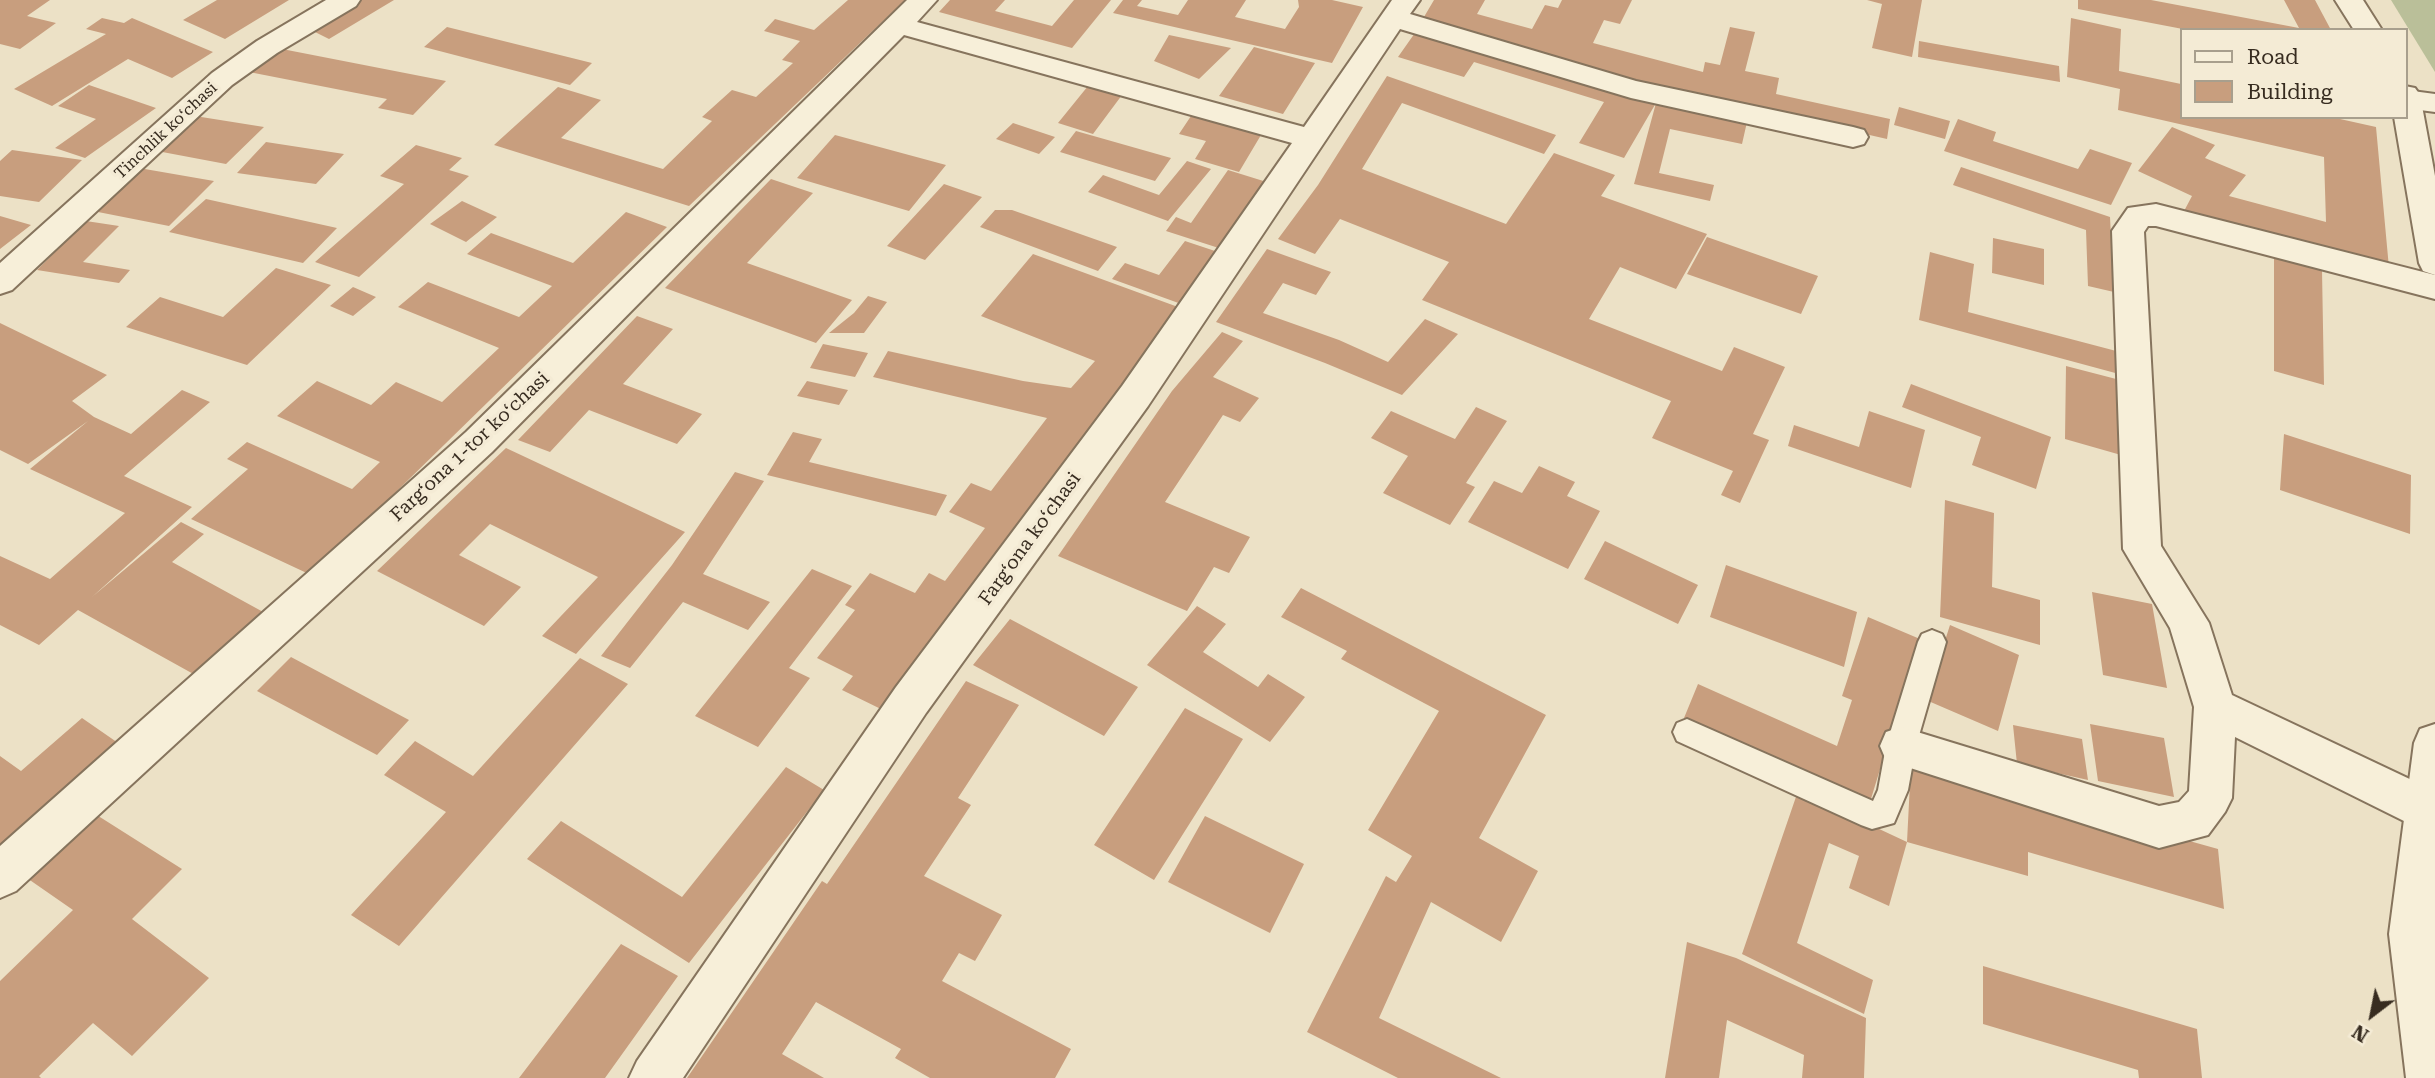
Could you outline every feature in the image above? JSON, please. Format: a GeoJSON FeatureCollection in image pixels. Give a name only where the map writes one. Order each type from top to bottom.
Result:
{"type":"FeatureCollection","features":[{"type":"Feature","properties":{"kind":"street","name":"Tinchlik koʻchasi"},"geometry":{"type":"LineString","coordinates":[[0,282],[222,79],[267,47],[346,0]]}},
{"type":"Feature","properties":{"kind":"street"},"geometry":{"type":"LineString","coordinates":[[2349,0],[2367,28]]}},
{"type":"Feature","properties":{"kind":"street"},"geometry":{"type":"LineString","coordinates":[[1401,10],[1631,89],[1853,137]]}},
{"type":"Feature","properties":{"kind":"street","name":"Fargʻona koʻchasi"},"geometry":{"type":"LineString","coordinates":[[654,1078],[911,700],[1135,396],[1401,10]]}},
{"type":"Feature","properties":{"kind":"street"},"geometry":{"type":"LineString","coordinates":[[911,13],[1313,139]]}},
{"type":"Feature","properties":{"kind":"street","name":"Fargʻona 1-tor koʻchasi"},"geometry":{"type":"LineString","coordinates":[[0,876],[479,442],[911,13]]}},
{"type":"Feature","properties":{"kind":"street"},"geometry":{"type":"LineString","coordinates":[[2407,97],[2435,103]]}},
{"type":"Feature","properties":{"kind":"street"},"geometry":{"type":"LineString","coordinates":[[2407,103],[2435,263]]}},
{"type":"Feature","properties":{"kind":"street"},"geometry":{"type":"LineString","coordinates":[[1901,746],[2159,827],[2192,820],[2210,798],[2215,707],[2189,623],[2143,549],[2128,231],[2138,216],[2156,215],[2435,287]]}},
{"type":"Feature","properties":{"kind":"street"},"geometry":{"type":"LineString","coordinates":[[2215,707],[2426,809]]}},
{"type":"Feature","properties":{"kind":"street"},"geometry":{"type":"LineString","coordinates":[[2431,1078],[2412,934],[2435,743]]}},
{"type":"Feature","properties":{"kind":"lane"},"geometry":{"type":"LineString","coordinates":[[1687,732],[1872,815],[1883,813],[1894,790],[1901,746],[1932,642]]}},
{"type":"Feature","properties":{"kind":"green space"},"geometry":{"type":"Polygon","coordinates":[[[2391,0],[2435,0],[2435,72],[2391,0]]]}},
{"type":"Feature","properties":{"kind":"building"},"geometry":{"type":"Polygon","coordinates":[[[0,0],[50,0],[27,16],[56,23],[20,49],[0,44],[0,0]]]}},
{"type":"Feature","properties":{"kind":"building"},"geometry":{"type":"Polygon","coordinates":[[[217,0],[289,0],[225,39],[183,20],[217,0]]]}},
{"type":"Feature","properties":{"kind":"building"},"geometry":{"type":"Polygon","coordinates":[[[358,0],[394,0],[329,39],[309,29],[358,0]]]}},
{"type":"Feature","properties":{"kind":"building"},"geometry":{"type":"Polygon","coordinates":[[[848,0],[905,0],[689,206],[494,145],[558,87],[601,100],[561,138],[663,169],[712,121],[702,117],[732,90],[756,97],[793,63],[782,60],[800,41],[764,31],[775,19],[814,30],[848,0]]]}},
{"type":"Feature","properties":{"kind":"building"},"geometry":{"type":"Polygon","coordinates":[[[950,0],[1005,0],[995,11],[1052,26],[1074,0],[1111,0],[1072,48],[939,12],[950,0]]]}},
{"type":"Feature","properties":{"kind":"building"},"geometry":{"type":"Polygon","coordinates":[[[1123,0],[1142,0],[1137,6],[1178,15],[1188,0],[1246,0],[1235,17],[1285,29],[1299,7],[1298,0],[1332,0],[1363,7],[1332,63],[1113,13],[1123,0]]]}},
{"type":"Feature","properties":{"kind":"building"},"geometry":{"type":"Polygon","coordinates":[[[1434,0],[1485,0],[1477,14],[1532,29],[1545,5],[1558,8],[1562,0],[1632,0],[1620,24],[1604,20],[1593,43],[1703,72],[1705,62],[1720,65],[1730,27],[1755,32],[1745,71],[1779,78],[1776,94],[1890,119],[1887,139],[1581,69],[1421,22],[1434,0]]]}},
{"type":"Feature","properties":{"kind":"building"},"geometry":{"type":"Polygon","coordinates":[[[1867,0],[1922,0],[1912,57],[1872,48],[1882,4],[1867,0]]]}},
{"type":"Feature","properties":{"kind":"building"},"geometry":{"type":"Polygon","coordinates":[[[2078,0],[2151,0],[2299,28],[2180,28],[2078,9],[2078,0]]]}},
{"type":"Feature","properties":{"kind":"building"},"geometry":{"type":"Polygon","coordinates":[[[2284,0],[2315,0],[2330,28],[2299,28],[2284,0]]]}},
{"type":"Feature","properties":{"kind":"building"},"geometry":{"type":"Polygon","coordinates":[[[102,18],[124,23],[132,18],[213,52],[172,78],[128,59],[52,106],[14,89],[106,34],[86,29],[102,18]]]}},
{"type":"Feature","properties":{"kind":"building"},"geometry":{"type":"Polygon","coordinates":[[[2071,18],[2121,29],[2119,71],[2180,84],[2180,119],[2340,119],[2376,127],[2389,268],[2183,213],[2192,196],[2138,171],[2172,127],[2215,145],[2205,158],[2246,175],[2229,196],[2326,222],[2324,157],[2118,110],[2120,89],[2067,77],[2071,18]]]}},
{"type":"Feature","properties":{"kind":"building"},"geometry":{"type":"Polygon","coordinates":[[[447,27],[592,63],[570,85],[424,47],[447,27]]]}},
{"type":"Feature","properties":{"kind":"building"},"geometry":{"type":"Polygon","coordinates":[[[1417,30],[1747,122],[1742,144],[1670,129],[1659,173],[1714,185],[1710,201],[1634,184],[1656,103],[1624,158],[1579,143],[1604,102],[1474,62],[1464,77],[1398,57],[1417,30]]]}},
{"type":"Feature","properties":{"kind":"building"},"geometry":{"type":"Polygon","coordinates":[[[1169,35],[1231,48],[1199,79],[1154,61],[1169,35]]]}},
{"type":"Feature","properties":{"kind":"building"},"geometry":{"type":"Polygon","coordinates":[[[1919,41],[2059,66],[2060,82],[1918,57],[1919,41]]]}},
{"type":"Feature","properties":{"kind":"building"},"geometry":{"type":"Polygon","coordinates":[[[1254,47],[1315,63],[1283,114],[1219,96],[1254,47]]]}},
{"type":"Feature","properties":{"kind":"building"},"geometry":{"type":"Polygon","coordinates":[[[282,49],[446,81],[413,115],[378,108],[387,99],[249,72],[282,49]]]}},
{"type":"Feature","properties":{"kind":"building"},"geometry":{"type":"Polygon","coordinates":[[[1387,76],[1556,135],[1544,154],[1402,103],[1362,169],[1506,224],[1554,153],[1615,175],[1601,196],[1707,234],[1676,289],[1620,267],[1589,319],[1722,371],[1734,347],[1785,367],[1753,434],[1769,440],[1740,503],[1721,495],[1733,471],[1652,438],[1671,401],[1422,300],[1449,262],[1340,219],[1315,254],[1278,239],[1318,185],[1387,76]]]}},
{"type":"Feature","properties":{"kind":"building"},"geometry":{"type":"Polygon","coordinates":[[[89,85],[156,108],[85,158],[55,148],[96,119],[58,106],[89,85]]]}},
{"type":"Feature","properties":{"kind":"building"},"geometry":{"type":"Polygon","coordinates":[[[1088,86],[1122,95],[1093,134],[1058,123],[1088,86]]]}},
{"type":"Feature","properties":{"kind":"building"},"geometry":{"type":"Polygon","coordinates":[[[1899,107],[1950,121],[1945,139],[1894,125],[1899,107]]]}},
{"type":"Feature","properties":{"kind":"building"},"geometry":{"type":"Polygon","coordinates":[[[195,116],[264,127],[226,164],[157,151],[195,116]]]}},
{"type":"Feature","properties":{"kind":"building"},"geometry":{"type":"Polygon","coordinates":[[[1191,116],[1261,135],[1239,172],[1195,159],[1206,141],[1179,134],[1191,116]]]}},
{"type":"Feature","properties":{"kind":"building"},"geometry":{"type":"Polygon","coordinates":[[[1958,119],[1996,132],[1993,141],[2078,169],[2090,149],[2132,163],[2111,205],[1944,151],[1958,119]]]}},
{"type":"Feature","properties":{"kind":"building"},"geometry":{"type":"Polygon","coordinates":[[[1013,123],[1055,137],[1039,154],[996,139],[1013,123]]]}},
{"type":"Feature","properties":{"kind":"building"},"geometry":{"type":"Polygon","coordinates":[[[1076,131],[1171,158],[1155,181],[1060,152],[1076,131]]]}},
{"type":"Feature","properties":{"kind":"building"},"geometry":{"type":"Polygon","coordinates":[[[835,135],[946,165],[909,211],[797,178],[835,135]]]}},
{"type":"Feature","properties":{"kind":"building"},"geometry":{"type":"Polygon","coordinates":[[[266,142],[344,154],[316,184],[237,173],[266,142]]]}},
{"type":"Feature","properties":{"kind":"building"},"geometry":{"type":"Polygon","coordinates":[[[416,145],[462,158],[449,170],[469,176],[359,277],[315,262],[404,184],[380,176],[416,145]]]}},
{"type":"Feature","properties":{"kind":"building"},"geometry":{"type":"Polygon","coordinates":[[[12,150],[82,160],[39,202],[0,196],[0,161],[12,150]]]}},
{"type":"Feature","properties":{"kind":"building"},"geometry":{"type":"Polygon","coordinates":[[[1187,161],[1211,169],[1168,221],[1088,192],[1103,175],[1159,195],[1187,161]]]}},
{"type":"Feature","properties":{"kind":"building"},"geometry":{"type":"Polygon","coordinates":[[[1961,167],[2110,217],[2114,292],[2088,286],[2086,230],[1953,185],[1961,167]]]}},
{"type":"Feature","properties":{"kind":"building"},"geometry":{"type":"Polygon","coordinates":[[[139,168],[214,181],[169,226],[93,211],[139,168]]]}},
{"type":"Feature","properties":{"kind":"building"},"geometry":{"type":"Polygon","coordinates":[[[1228,170],[1273,184],[1228,251],[1166,231],[1176,217],[1191,223],[1228,170]]]}},
{"type":"Feature","properties":{"kind":"building"},"geometry":{"type":"Polygon","coordinates":[[[771,179],[813,193],[747,263],[852,300],[816,343],[665,288],[771,179]]]}},
{"type":"Feature","properties":{"kind":"building"},"geometry":{"type":"Polygon","coordinates":[[[944,184],[982,197],[925,260],[887,246],[944,184]]]}},
{"type":"Feature","properties":{"kind":"building"},"geometry":{"type":"Polygon","coordinates":[[[206,199],[337,228],[303,263],[169,232],[206,199]]]}},
{"type":"Feature","properties":{"kind":"building"},"geometry":{"type":"Polygon","coordinates":[[[462,201],[497,217],[466,242],[430,224],[462,201]]]}},
{"type":"Feature","properties":{"kind":"building"},"geometry":{"type":"Polygon","coordinates":[[[995,210],[1012,210],[1117,247],[1098,271],[980,227],[995,210]]]}},
{"type":"Feature","properties":{"kind":"building"},"geometry":{"type":"Polygon","coordinates":[[[626,212],[667,227],[311,575],[191,519],[248,469],[227,459],[247,442],[352,489],[380,462],[277,416],[317,381],[371,405],[396,382],[442,402],[499,348],[398,307],[428,282],[519,317],[552,286],[467,254],[491,233],[573,263],[626,212]]]}},
{"type":"Feature","properties":{"kind":"building"},"geometry":{"type":"Polygon","coordinates":[[[0,216],[31,225],[0,249],[0,216]]]}},
{"type":"Feature","properties":{"kind":"building"},"geometry":{"type":"Polygon","coordinates":[[[86,221],[119,226],[83,262],[130,270],[119,283],[37,270],[86,221]]]}},
{"type":"Feature","properties":{"kind":"building"},"geometry":{"type":"Polygon","coordinates":[[[1707,237],[1818,276],[1801,314],[1687,274],[1707,237]]]}},
{"type":"Feature","properties":{"kind":"building"},"geometry":{"type":"Polygon","coordinates":[[[1993,238],[2044,249],[2044,285],[1992,273],[1993,238]]]}},
{"type":"Feature","properties":{"kind":"building"},"geometry":{"type":"Polygon","coordinates":[[[1185,241],[1221,253],[1184,305],[1112,279],[1125,263],[1159,275],[1185,241]]]}},
{"type":"Feature","properties":{"kind":"building"},"geometry":{"type":"Polygon","coordinates":[[[1267,249],[1331,272],[1316,295],[1283,283],[1263,313],[1339,340],[1388,362],[1425,319],[1458,334],[1402,395],[1216,322],[1267,249]]]}},
{"type":"Feature","properties":{"kind":"building"},"geometry":{"type":"Polygon","coordinates":[[[1930,252],[1974,264],[1968,312],[2120,352],[2119,374],[1919,320],[1930,252]]]}},
{"type":"Feature","properties":{"kind":"building"},"geometry":{"type":"Polygon","coordinates":[[[1033,254],[1178,307],[887,712],[842,690],[853,676],[817,658],[855,610],[845,605],[870,573],[915,593],[929,573],[945,581],[985,528],[949,512],[971,483],[991,491],[1047,418],[873,377],[888,351],[1023,381],[1071,388],[1095,361],[981,316],[1033,254]]]}},
{"type":"Feature","properties":{"kind":"building"},"geometry":{"type":"Polygon","coordinates":[[[2274,257],[2322,270],[2324,385],[2274,371],[2274,257]]]}},
{"type":"Feature","properties":{"kind":"building"},"geometry":{"type":"Polygon","coordinates":[[[276,268],[331,285],[247,365],[126,327],[160,297],[223,317],[276,268]]]}},
{"type":"Feature","properties":{"kind":"building"},"geometry":{"type":"Polygon","coordinates":[[[353,287],[376,297],[353,316],[330,306],[353,287]]]}},
{"type":"Feature","properties":{"kind":"building"},"geometry":{"type":"Polygon","coordinates":[[[868,296],[887,302],[864,333],[829,333],[854,313],[868,296]]]}},
{"type":"Feature","properties":{"kind":"building"},"geometry":{"type":"Polygon","coordinates":[[[637,316],[673,329],[623,384],[702,414],[677,444],[589,410],[550,452],[518,440],[637,316]]]}},
{"type":"Feature","properties":{"kind":"building"},"geometry":{"type":"Polygon","coordinates":[[[0,323],[107,375],[72,401],[94,417],[131,434],[182,390],[210,402],[124,476],[192,507],[92,597],[181,522],[204,534],[172,562],[265,613],[197,676],[78,610],[39,645],[0,625],[0,556],[50,579],[125,513],[30,469],[88,421],[28,464],[0,450],[0,323]]]}},
{"type":"Feature","properties":{"kind":"building"},"geometry":{"type":"Polygon","coordinates":[[[1222,332],[1243,341],[1213,377],[1259,398],[1240,422],[1223,415],[1165,502],[1250,537],[1229,573],[1214,567],[1187,611],[1058,556],[1172,391],[1222,332]]]}},
{"type":"Feature","properties":{"kind":"building"},"geometry":{"type":"Polygon","coordinates":[[[823,344],[868,353],[855,377],[810,368],[823,344]]]}},
{"type":"Feature","properties":{"kind":"building"},"geometry":{"type":"Polygon","coordinates":[[[2066,366],[2120,380],[2121,455],[2065,439],[2066,366]]]}},
{"type":"Feature","properties":{"kind":"building"},"geometry":{"type":"Polygon","coordinates":[[[807,381],[848,390],[839,405],[797,396],[807,381]]]}},
{"type":"Feature","properties":{"kind":"building"},"geometry":{"type":"Polygon","coordinates":[[[1911,384],[2051,437],[2036,489],[1972,465],[1981,437],[1902,407],[1911,384]]]}},
{"type":"Feature","properties":{"kind":"building"},"geometry":{"type":"Polygon","coordinates":[[[1476,407],[1507,421],[1466,483],[1475,487],[1450,525],[1383,493],[1408,456],[1371,438],[1391,411],[1455,439],[1476,407]]]}},
{"type":"Feature","properties":{"kind":"building"},"geometry":{"type":"Polygon","coordinates":[[[1869,411],[1925,430],[1911,488],[1788,446],[1794,425],[1859,447],[1869,411]]]}},
{"type":"Feature","properties":{"kind":"building"},"geometry":{"type":"Polygon","coordinates":[[[793,432],[822,439],[809,462],[947,495],[936,516],[767,475],[793,432]]]}},
{"type":"Feature","properties":{"kind":"building"},"geometry":{"type":"Polygon","coordinates":[[[2284,434],[2411,475],[2410,534],[2280,490],[2284,434]]]}},
{"type":"Feature","properties":{"kind":"building"},"geometry":{"type":"Polygon","coordinates":[[[506,448],[685,532],[576,654],[542,636],[598,577],[490,524],[459,555],[521,587],[484,626],[377,571],[506,448]]]}},
{"type":"Feature","properties":{"kind":"building"},"geometry":{"type":"Polygon","coordinates":[[[1539,466],[1575,482],[1567,496],[1600,511],[1568,569],[1468,522],[1494,481],[1522,493],[1539,466]]]}},
{"type":"Feature","properties":{"kind":"building"},"geometry":{"type":"Polygon","coordinates":[[[735,472],[764,481],[703,574],[770,602],[748,630],[683,602],[630,668],[601,656],[672,565],[735,472]]]}},
{"type":"Feature","properties":{"kind":"building"},"geometry":{"type":"Polygon","coordinates":[[[1945,500],[1994,513],[1992,587],[2040,600],[2040,645],[1940,617],[1945,500]]]}},
{"type":"Feature","properties":{"kind":"building"},"geometry":{"type":"Polygon","coordinates":[[[1605,541],[1698,585],[1678,624],[1584,579],[1605,541]]]}},
{"type":"Feature","properties":{"kind":"building"},"geometry":{"type":"Polygon","coordinates":[[[1726,565],[1857,612],[1844,667],[1710,617],[1726,565]]]}},
{"type":"Feature","properties":{"kind":"building"},"geometry":{"type":"Polygon","coordinates":[[[812,569],[852,586],[789,668],[810,678],[758,747],[695,716],[812,569]]]}},
{"type":"Feature","properties":{"kind":"building"},"geometry":{"type":"Polygon","coordinates":[[[1301,588],[1546,715],[1479,838],[1538,871],[1501,942],[1431,902],[1379,1018],[1501,1078],[1398,1078],[1307,1032],[1386,876],[1396,882],[1412,856],[1368,830],[1439,711],[1341,659],[1347,651],[1281,617],[1301,588]]]}},
{"type":"Feature","properties":{"kind":"building"},"geometry":{"type":"Polygon","coordinates":[[[2092,592],[2152,604],[2167,688],[2103,675],[2092,592]]]}},
{"type":"Feature","properties":{"kind":"building"},"geometry":{"type":"Polygon","coordinates":[[[1197,606],[1226,624],[1203,652],[1258,687],[1268,674],[1305,697],[1270,742],[1147,665],[1197,606]]]}},
{"type":"Feature","properties":{"kind":"building"},"geometry":{"type":"Polygon","coordinates":[[[1868,617],[1920,639],[1870,802],[1684,718],[1698,684],[1837,746],[1852,700],[1842,696],[1868,617]]]}},
{"type":"Feature","properties":{"kind":"building"},"geometry":{"type":"Polygon","coordinates":[[[1010,619],[1138,687],[1104,736],[973,665],[1010,619]]]}},
{"type":"Feature","properties":{"kind":"building"},"geometry":{"type":"Polygon","coordinates":[[[1950,625],[2019,655],[1998,731],[1926,700],[1950,625]]]}},
{"type":"Feature","properties":{"kind":"building"},"geometry":{"type":"Polygon","coordinates":[[[291,657],[409,720],[377,755],[257,691],[291,657]]]}},
{"type":"Feature","properties":{"kind":"building"},"geometry":{"type":"Polygon","coordinates":[[[580,658],[628,684],[399,946],[351,915],[446,812],[384,775],[415,741],[473,776],[580,658]]]}},
{"type":"Feature","properties":{"kind":"building"},"geometry":{"type":"Polygon","coordinates":[[[966,681],[1019,705],[958,798],[971,805],[924,876],[1002,915],[975,961],[959,953],[942,981],[1071,1049],[1055,1078],[930,1078],[895,1058],[901,1049],[816,1002],[782,1054],[824,1078],[687,1078],[822,881],[827,884],[966,681]]]}},
{"type":"Feature","properties":{"kind":"building"},"geometry":{"type":"Polygon","coordinates":[[[1185,708],[1243,739],[1154,880],[1094,845],[1185,708]]]}},
{"type":"Feature","properties":{"kind":"building"},"geometry":{"type":"Polygon","coordinates":[[[82,718],[121,745],[0,854],[0,756],[21,771],[82,718]]]}},
{"type":"Feature","properties":{"kind":"building"},"geometry":{"type":"Polygon","coordinates":[[[2090,724],[2164,738],[2174,797],[2098,781],[2090,724]]]}},
{"type":"Feature","properties":{"kind":"building"},"geometry":{"type":"Polygon","coordinates":[[[2013,725],[2082,739],[2088,780],[2017,764],[2013,725]]]}},
{"type":"Feature","properties":{"kind":"building"},"geometry":{"type":"Polygon","coordinates":[[[1911,763],[2218,849],[2224,909],[2028,852],[2028,876],[1907,842],[1911,763]]]}},
{"type":"Feature","properties":{"kind":"building"},"geometry":{"type":"Polygon","coordinates":[[[786,767],[824,790],[689,963],[527,859],[561,821],[682,897],[786,767]]]}},
{"type":"Feature","properties":{"kind":"building"},"geometry":{"type":"Polygon","coordinates":[[[1798,791],[1907,842],[1889,906],[1849,888],[1859,856],[1829,843],[1797,943],[1873,980],[1864,1014],[1742,954],[1798,791]]]}},
{"type":"Feature","properties":{"kind":"building"},"geometry":{"type":"Polygon","coordinates":[[[92,812],[182,869],[132,919],[209,978],[132,1056],[93,1023],[39,1076],[41,1078],[0,1078],[0,981],[73,910],[24,876],[92,812]]]}},
{"type":"Feature","properties":{"kind":"building"},"geometry":{"type":"Polygon","coordinates":[[[1205,816],[1304,864],[1270,933],[1168,882],[1205,816]]]}},
{"type":"Feature","properties":{"kind":"building"},"geometry":{"type":"Polygon","coordinates":[[[1687,942],[1736,958],[1866,1018],[1864,1078],[1802,1078],[1804,1055],[1727,1020],[1719,1078],[1665,1078],[1687,942]]]}},
{"type":"Feature","properties":{"kind":"building"},"geometry":{"type":"Polygon","coordinates":[[[621,944],[678,976],[605,1078],[519,1078],[621,944]]]}},
{"type":"Feature","properties":{"kind":"building"},"geometry":{"type":"Polygon","coordinates":[[[1983,966],[2197,1029],[2202,1078],[2139,1078],[2138,1070],[1983,1024],[1983,966]]]}}]}
